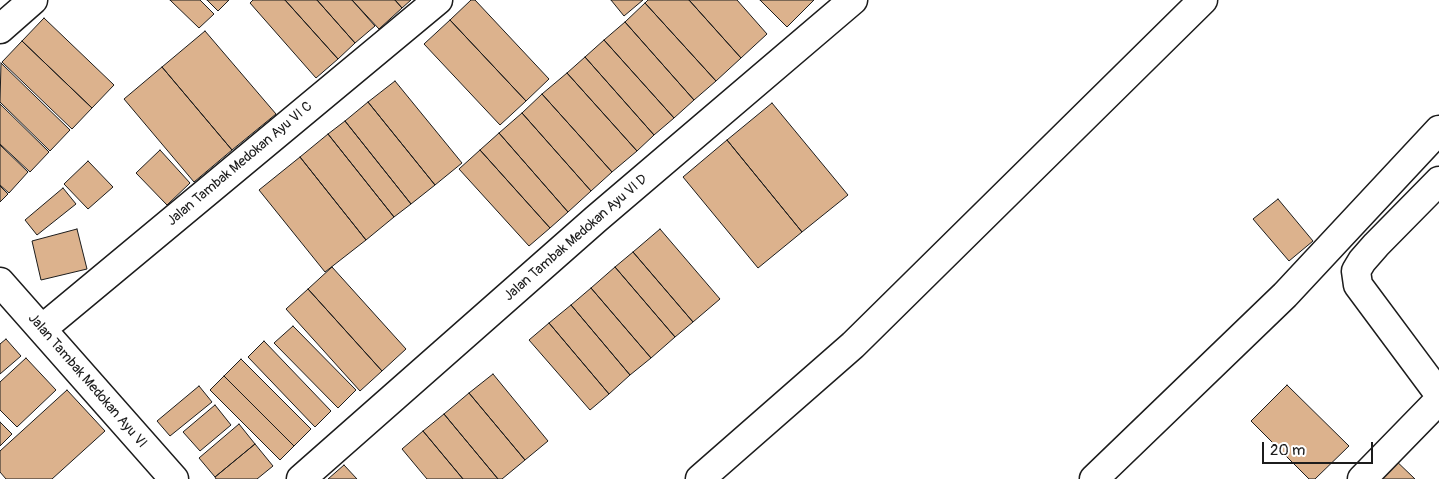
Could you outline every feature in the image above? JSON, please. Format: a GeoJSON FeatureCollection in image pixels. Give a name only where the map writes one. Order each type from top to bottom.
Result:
{"type":"FeatureCollection","features":[{"type":"Feature","properties":{"kind":"street"},"geometry":{"type":"LineString","coordinates":[[0,29],[33,0]]}},
{"type":"Feature","properties":{"kind":"street","name":"Jalan Tambak Medokan Ayu VI C"},"geometry":{"type":"LineString","coordinates":[[42,329],[438,0]]}},
{"type":"Feature","properties":{"kind":"street","name":"Jalan Tambak Medokan Ayu VI D"},"geometry":{"type":"LineString","coordinates":[[301,479],[596,219],[853,0]]}},
{"type":"Feature","properties":{"kind":"street"},"geometry":{"type":"LineString","coordinates":[[700,479],[853,345],[1203,0]]}},
{"type":"Feature","properties":{"kind":"street"},"geometry":{"type":"LineString","coordinates":[[1094,479],[1285,295],[1439,130]]}},
{"type":"Feature","properties":{"kind":"street"},"geometry":{"type":"LineString","coordinates":[[1439,181],[1371,250],[1356,272],[1358,285],[1439,394]]}},
{"type":"Feature","properties":{"kind":"street","name":"Jalan Tambak Medokan Ayu VI"},"geometry":{"type":"LineString","coordinates":[[0,282],[174,479]]}},
{"type":"Feature","properties":{"kind":"street"},"geometry":{"type":"LineString","coordinates":[[1362,479],[1439,400]]}},
{"type":"Feature","properties":{"kind":"building"},"geometry":{"type":"Polygon","coordinates":[[[170,0],[200,0],[214,14],[199,28],[170,0]]]}},
{"type":"Feature","properties":{"kind":"building"},"geometry":{"type":"Polygon","coordinates":[[[207,0],[229,0],[218,11],[207,0]]]}},
{"type":"Feature","properties":{"kind":"building"},"geometry":{"type":"Polygon","coordinates":[[[253,0],[285,0],[338,59],[316,78],[250,3],[253,0]]]}},
{"type":"Feature","properties":{"kind":"building"},"geometry":{"type":"Polygon","coordinates":[[[285,0],[317,0],[355,43],[338,59],[285,0]]]}},
{"type":"Feature","properties":{"kind":"building"},"geometry":{"type":"Polygon","coordinates":[[[317,0],[352,0],[375,26],[355,43],[317,0]]]}},
{"type":"Feature","properties":{"kind":"building"},"geometry":{"type":"Polygon","coordinates":[[[352,0],[395,0],[402,8],[379,29],[352,0]]]}},
{"type":"Feature","properties":{"kind":"building"},"geometry":{"type":"Polygon","coordinates":[[[395,0],[411,0],[402,8],[395,0]]]}},
{"type":"Feature","properties":{"kind":"building"},"geometry":{"type":"Polygon","coordinates":[[[471,0],[475,0],[549,79],[526,101],[450,20],[471,0]]]}},
{"type":"Feature","properties":{"kind":"building"},"geometry":{"type":"Polygon","coordinates":[[[611,0],[643,0],[624,16],[611,0]]]}},
{"type":"Feature","properties":{"kind":"building"},"geometry":{"type":"Polygon","coordinates":[[[648,0],[689,0],[741,58],[716,81],[645,3],[648,0]]]}},
{"type":"Feature","properties":{"kind":"building"},"geometry":{"type":"Polygon","coordinates":[[[689,0],[737,0],[767,34],[741,58],[689,0]]]}},
{"type":"Feature","properties":{"kind":"building"},"geometry":{"type":"Polygon","coordinates":[[[760,0],[814,0],[787,27],[760,0]]]}},
{"type":"Feature","properties":{"kind":"building"},"geometry":{"type":"Polygon","coordinates":[[[645,3],[716,81],[694,100],[625,22],[645,3]]]}},
{"type":"Feature","properties":{"kind":"building"},"geometry":{"type":"Polygon","coordinates":[[[44,18],[114,85],[92,108],[22,41],[44,18]]]}},
{"type":"Feature","properties":{"kind":"building"},"geometry":{"type":"Polygon","coordinates":[[[450,20],[526,101],[500,125],[424,44],[450,20]]]}},
{"type":"Feature","properties":{"kind":"building"},"geometry":{"type":"Polygon","coordinates":[[[625,22],[694,100],[674,118],[604,40],[625,22]]]}},
{"type":"Feature","properties":{"kind":"building"},"geometry":{"type":"Polygon","coordinates":[[[205,31],[276,114],[232,150],[162,67],[205,31]]]}},
{"type":"Feature","properties":{"kind":"building"},"geometry":{"type":"Polygon","coordinates":[[[604,40],[674,118],[654,135],[585,57],[604,40]]]}},
{"type":"Feature","properties":{"kind":"building"},"geometry":{"type":"Polygon","coordinates":[[[22,41],[92,108],[72,129],[2,62],[22,41]]]}},
{"type":"Feature","properties":{"kind":"building"},"geometry":{"type":"Polygon","coordinates":[[[585,57],[654,135],[637,151],[567,73],[585,57]]]}},
{"type":"Feature","properties":{"kind":"building"},"geometry":{"type":"Polygon","coordinates":[[[1,63],[70,130],[50,151],[0,102],[1,63]]]}},
{"type":"Feature","properties":{"kind":"building"},"geometry":{"type":"Polygon","coordinates":[[[162,67],[232,150],[194,182],[124,99],[162,67]]]}},
{"type":"Feature","properties":{"kind":"building"},"geometry":{"type":"Polygon","coordinates":[[[567,73],[637,151],[612,172],[542,94],[567,73]]]}},
{"type":"Feature","properties":{"kind":"building"},"geometry":{"type":"Polygon","coordinates":[[[395,81],[462,163],[435,185],[368,102],[395,81]]]}},
{"type":"Feature","properties":{"kind":"building"},"geometry":{"type":"Polygon","coordinates":[[[542,94],[612,172],[591,191],[522,113],[542,94]]]}},
{"type":"Feature","properties":{"kind":"building"},"geometry":{"type":"Polygon","coordinates":[[[368,102],[435,185],[411,204],[345,121],[368,102]]]}},
{"type":"Feature","properties":{"kind":"building"},"geometry":{"type":"Polygon","coordinates":[[[772,103],[848,195],[802,232],[727,140],[772,103]]]}},
{"type":"Feature","properties":{"kind":"building"},"geometry":{"type":"Polygon","coordinates":[[[0,104],[49,152],[30,172],[0,144],[0,104]]]}},
{"type":"Feature","properties":{"kind":"building"},"geometry":{"type":"Polygon","coordinates":[[[522,113],[591,191],[568,212],[499,133],[522,113]]]}},
{"type":"Feature","properties":{"kind":"building"},"geometry":{"type":"Polygon","coordinates":[[[345,121],[411,204],[394,217],[328,134],[345,121]]]}},
{"type":"Feature","properties":{"kind":"building"},"geometry":{"type":"Polygon","coordinates":[[[499,133],[568,212],[550,228],[480,150],[499,133]]]}},
{"type":"Feature","properties":{"kind":"building"},"geometry":{"type":"Polygon","coordinates":[[[328,134],[394,217],[366,240],[300,157],[328,134]]]}},
{"type":"Feature","properties":{"kind":"building"},"geometry":{"type":"Polygon","coordinates":[[[727,140],[802,232],[758,268],[683,177],[727,140]]]}},
{"type":"Feature","properties":{"kind":"building"},"geometry":{"type":"Polygon","coordinates":[[[0,145],[28,172],[9,193],[0,185],[0,145]]]}},
{"type":"Feature","properties":{"kind":"building"},"geometry":{"type":"Polygon","coordinates":[[[160,150],[190,183],[167,205],[136,173],[160,150]]]}},
{"type":"Feature","properties":{"kind":"building"},"geometry":{"type":"Polygon","coordinates":[[[480,150],[550,228],[529,246],[459,169],[480,150]]]}},
{"type":"Feature","properties":{"kind":"building"},"geometry":{"type":"Polygon","coordinates":[[[300,157],[366,240],[325,272],[259,190],[300,157]]]}},
{"type":"Feature","properties":{"kind":"building"},"geometry":{"type":"Polygon","coordinates":[[[88,161],[113,187],[88,209],[64,184],[88,161]]]}},
{"type":"Feature","properties":{"kind":"building"},"geometry":{"type":"Polygon","coordinates":[[[0,186],[8,194],[0,202],[0,186]]]}},
{"type":"Feature","properties":{"kind":"building"},"geometry":{"type":"Polygon","coordinates":[[[63,188],[76,204],[37,235],[25,220],[63,188]]]}},
{"type":"Feature","properties":{"kind":"building"},"geometry":{"type":"Polygon","coordinates":[[[1278,199],[1313,241],[1289,261],[1253,219],[1278,199]]]}},
{"type":"Feature","properties":{"kind":"building"},"geometry":{"type":"Polygon","coordinates":[[[77,229],[87,269],[41,280],[32,241],[77,229]]]}},
{"type":"Feature","properties":{"kind":"building"},"geometry":{"type":"Polygon","coordinates":[[[660,229],[720,299],[693,322],[633,252],[660,229]]]}},
{"type":"Feature","properties":{"kind":"building"},"geometry":{"type":"Polygon","coordinates":[[[633,252],[693,322],[675,337],[615,267],[633,252]]]}},
{"type":"Feature","properties":{"kind":"building"},"geometry":{"type":"Polygon","coordinates":[[[332,267],[406,349],[382,371],[308,289],[332,267]]]}},
{"type":"Feature","properties":{"kind":"building"},"geometry":{"type":"Polygon","coordinates":[[[615,267],[675,337],[651,358],[591,288],[615,267]]]}},
{"type":"Feature","properties":{"kind":"building"},"geometry":{"type":"Polygon","coordinates":[[[591,288],[651,358],[630,375],[571,305],[591,288]]]}},
{"type":"Feature","properties":{"kind":"building"},"geometry":{"type":"Polygon","coordinates":[[[308,289],[382,371],[360,391],[286,309],[308,289]]]}},
{"type":"Feature","properties":{"kind":"building"},"geometry":{"type":"Polygon","coordinates":[[[571,305],[630,375],[609,394],[549,323],[571,305]]]}},
{"type":"Feature","properties":{"kind":"building"},"geometry":{"type":"Polygon","coordinates":[[[549,323],[609,394],[590,410],[529,340],[549,323]]]}},
{"type":"Feature","properties":{"kind":"building"},"geometry":{"type":"Polygon","coordinates":[[[293,326],[356,390],[338,408],[274,343],[293,326]]]}},
{"type":"Feature","properties":{"kind":"building"},"geometry":{"type":"Polygon","coordinates":[[[6,339],[21,356],[0,374],[0,344],[6,339]]]}},
{"type":"Feature","properties":{"kind":"building"},"geometry":{"type":"Polygon","coordinates":[[[264,341],[331,411],[315,427],[248,357],[264,341]]]}},
{"type":"Feature","properties":{"kind":"building"},"geometry":{"type":"Polygon","coordinates":[[[26,358],[56,390],[17,427],[0,410],[0,382],[26,358]]]}},
{"type":"Feature","properties":{"kind":"building"},"geometry":{"type":"Polygon","coordinates":[[[241,359],[311,429],[294,446],[224,376],[241,359]]]}},
{"type":"Feature","properties":{"kind":"building"},"geometry":{"type":"Polygon","coordinates":[[[493,374],[548,441],[525,460],[469,393],[493,374]]]}},
{"type":"Feature","properties":{"kind":"building"},"geometry":{"type":"Polygon","coordinates":[[[224,376],[294,446],[280,460],[210,390],[224,376]]]}},
{"type":"Feature","properties":{"kind":"building"},"geometry":{"type":"Polygon","coordinates":[[[1287,385],[1349,446],[1315,479],[1309,479],[1251,421],[1287,385]]]}},
{"type":"Feature","properties":{"kind":"building"},"geometry":{"type":"Polygon","coordinates":[[[199,386],[212,402],[170,436],[157,421],[199,386]]]}},
{"type":"Feature","properties":{"kind":"building"},"geometry":{"type":"Polygon","coordinates":[[[67,390],[105,431],[52,479],[6,479],[0,472],[0,451],[67,390]]]}},
{"type":"Feature","properties":{"kind":"building"},"geometry":{"type":"Polygon","coordinates":[[[469,393],[525,460],[502,479],[498,479],[444,414],[469,393]]]}},
{"type":"Feature","properties":{"kind":"building"},"geometry":{"type":"Polygon","coordinates":[[[215,405],[231,425],[200,451],[183,432],[215,405]]]}},
{"type":"Feature","properties":{"kind":"building"},"geometry":{"type":"Polygon","coordinates":[[[444,414],[498,479],[463,479],[423,431],[444,414]]]}},
{"type":"Feature","properties":{"kind":"building"},"geometry":{"type":"Polygon","coordinates":[[[0,422],[12,434],[0,446],[0,422]]]}},
{"type":"Feature","properties":{"kind":"building"},"geometry":{"type":"Polygon","coordinates":[[[239,424],[255,444],[215,477],[199,458],[239,424]]]}},
{"type":"Feature","properties":{"kind":"building"},"geometry":{"type":"Polygon","coordinates":[[[423,431],[463,479],[427,479],[402,449],[423,431]]]}},
{"type":"Feature","properties":{"kind":"building"},"geometry":{"type":"Polygon","coordinates":[[[255,444],[273,466],[257,479],[216,479],[215,477],[255,444]]]}},
{"type":"Feature","properties":{"kind":"building"},"geometry":{"type":"Polygon","coordinates":[[[1390,455],[1415,479],[1368,479],[1390,455]]]}},
{"type":"Feature","properties":{"kind":"building"},"geometry":{"type":"Polygon","coordinates":[[[344,465],[357,479],[328,479],[344,465]]]}}]}
